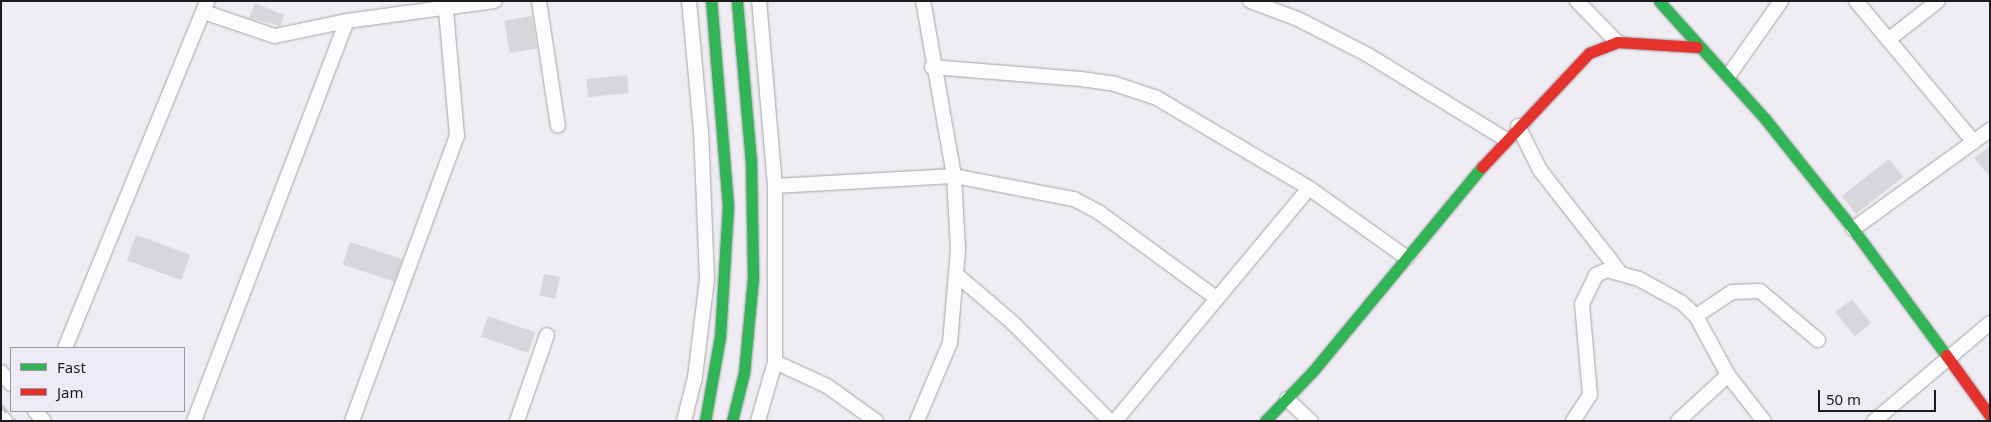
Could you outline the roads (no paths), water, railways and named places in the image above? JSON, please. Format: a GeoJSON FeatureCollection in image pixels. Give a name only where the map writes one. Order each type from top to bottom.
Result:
{"type":"FeatureCollection","features":[{"type":"Feature","properties":{"kind":"street"},"geometry":{"type":"LineString","coordinates":[[65,347],[205,7],[275,36],[347,21],[446,10],[495,1]]}},
{"type":"Feature","properties":{"kind":"street"},"geometry":{"type":"LineString","coordinates":[[539,1],[558,126]]}},
{"type":"Feature","properties":{"kind":"street"},"geometry":{"type":"LineString","coordinates":[[684,421],[695,377],[708,279],[701,132],[689,1]]}},
{"type":"Feature","properties":{"kind":"street"},"geometry":{"type":"LineString","coordinates":[[705,421],[720,338],[728,206],[711,1]]}},
{"type":"Feature","properties":{"kind":"street"},"geometry":{"type":"LineString","coordinates":[[732,421],[744,373],[753,277],[751,162],[737,1]]}},
{"type":"Feature","properties":{"kind":"street"},"geometry":{"type":"LineString","coordinates":[[758,421],[775,362],[775,186],[759,1]]}},
{"type":"Feature","properties":{"kind":"street"},"geometry":{"type":"LineString","coordinates":[[917,421],[950,343],[957,275],[954,176],[932,67],[923,1]]}},
{"type":"Feature","properties":{"kind":"street"},"geometry":{"type":"LineString","coordinates":[[1250,1],[1298,19],[1368,55],[1505,139]]}},
{"type":"Feature","properties":{"kind":"street"},"geometry":{"type":"LineString","coordinates":[[1576,1],[1617,42]]}},
{"type":"Feature","properties":{"kind":"street"},"geometry":{"type":"LineString","coordinates":[[1660,1],[1698,47],[1729,75],[1853,229],[1949,356],[1990,416]]}},
{"type":"Feature","properties":{"kind":"street"},"geometry":{"type":"LineString","coordinates":[[1729,75],[1780,1]]}},
{"type":"Feature","properties":{"kind":"street"},"geometry":{"type":"LineString","coordinates":[[1856,1],[1974,142]]}},
{"type":"Feature","properties":{"kind":"street"},"geometry":{"type":"LineString","coordinates":[[1888,40],[1938,1]]}},
{"type":"Feature","properties":{"kind":"street"},"geometry":{"type":"LineString","coordinates":[[352,421],[457,136],[446,10]]}},
{"type":"Feature","properties":{"kind":"street"},"geometry":{"type":"LineString","coordinates":[[194,421],[347,21]]}},
{"type":"Feature","properties":{"kind":"street"},"geometry":{"type":"LineString","coordinates":[[1265,421],[1287,399],[1407,258],[1505,139],[1589,53],[1617,42],[1698,47]]}},
{"type":"Feature","properties":{"kind":"street"},"geometry":{"type":"LineString","coordinates":[[932,67],[1115,84],[1157,98],[1309,188],[1407,258]]}},
{"type":"Feature","properties":{"kind":"street"},"geometry":{"type":"LineString","coordinates":[[1518,126],[1540,170],[1618,270],[1681,302],[1696,316],[1728,375],[1764,421]]}},
{"type":"Feature","properties":{"kind":"street"},"geometry":{"type":"LineString","coordinates":[[1853,229],[1990,130]]}},
{"type":"Feature","properties":{"kind":"street"},"geometry":{"type":"LineString","coordinates":[[775,186],[954,176],[1074,199],[1100,213],[1216,298]]}},
{"type":"Feature","properties":{"kind":"street"},"geometry":{"type":"LineString","coordinates":[[1115,421],[1309,188]]}},
{"type":"Feature","properties":{"kind":"street"},"geometry":{"type":"LineString","coordinates":[[1573,421],[1590,395],[1582,304],[1596,275],[1618,270]]}},
{"type":"Feature","properties":{"kind":"street"},"geometry":{"type":"LineString","coordinates":[[957,275],[1013,323],[1110,421]]}},
{"type":"Feature","properties":{"kind":"street"},"geometry":{"type":"LineString","coordinates":[[1696,316],[1732,292],[1760,291],[1818,340]]}},
{"type":"Feature","properties":{"kind":"street"},"geometry":{"type":"LineString","coordinates":[[1874,421],[1990,323]]}},
{"type":"Feature","properties":{"kind":"street"},"geometry":{"type":"LineString","coordinates":[[517,421],[547,335]]}},
{"type":"Feature","properties":{"kind":"street"},"geometry":{"type":"LineString","coordinates":[[775,362],[827,386],[876,421]]}},
{"type":"Feature","properties":{"kind":"street"},"geometry":{"type":"LineString","coordinates":[[1,372],[10,383]]}},
{"type":"Feature","properties":{"kind":"street"},"geometry":{"type":"LineString","coordinates":[[1678,421],[1728,375]]}},
{"type":"Feature","properties":{"kind":"street"},"geometry":{"type":"LineString","coordinates":[[1287,399],[1311,421]]}},
{"type":"Feature","properties":{"kind":"street"},"geometry":{"type":"LineString","coordinates":[[1,416],[5,421]]}},
{"type":"Feature","properties":{"kind":"railway"},"geometry":{"type":"LineString","coordinates":[[1,406],[15,421]]}}]}
